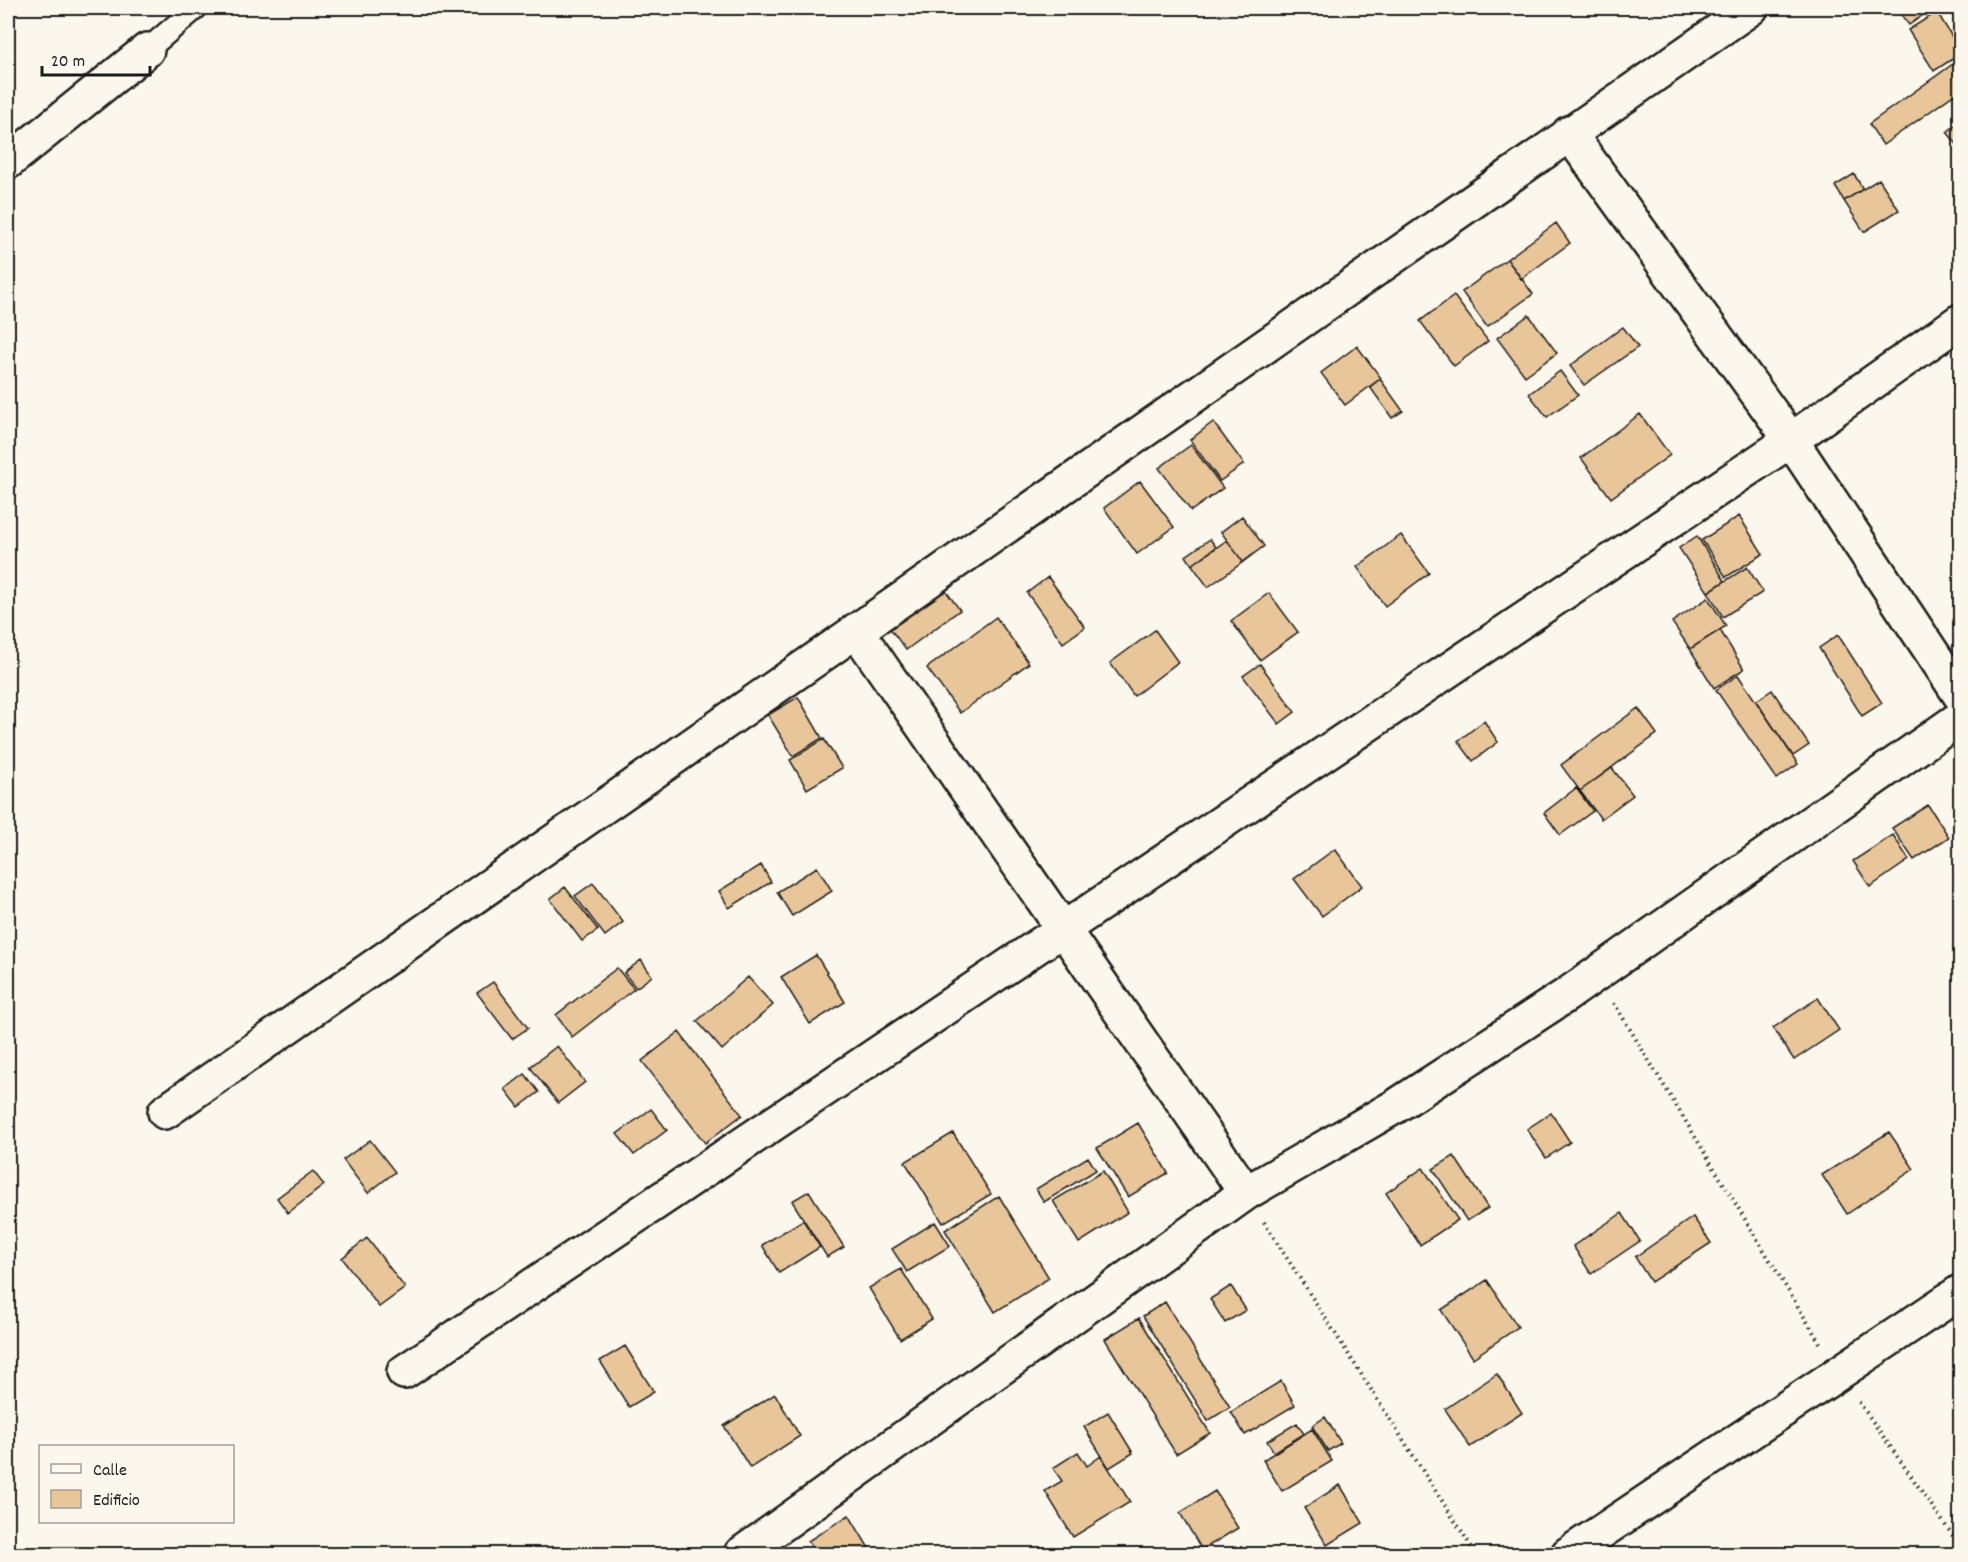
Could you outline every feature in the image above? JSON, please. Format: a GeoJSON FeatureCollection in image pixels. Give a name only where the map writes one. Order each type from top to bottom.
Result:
{"type":"FeatureCollection","features":[{"type":"Feature","properties":{"kind":"street"},"geometry":{"type":"LineString","coordinates":[[165,1112],[1751,8]]}},
{"type":"Feature","properties":{"kind":"street"},"geometry":{"type":"LineString","coordinates":[[8,162],[147,50]]}},
{"type":"Feature","properties":{"kind":"street"},"geometry":{"type":"LineString","coordinates":[[1569,133],[1791,441],[1960,695]]}},
{"type":"Feature","properties":{"kind":"street"},"geometry":{"type":"LineString","coordinates":[[404,1372],[1791,441],[1960,321]]}},
{"type":"Feature","properties":{"kind":"street"},"geometry":{"type":"LineString","coordinates":[[856,630],[1246,1193]]}},
{"type":"Feature","properties":{"kind":"street"},"geometry":{"type":"LineString","coordinates":[[741,1554],[1246,1193],[1396,1106],[1596,974],[1960,718]]}},
{"type":"Feature","properties":{"kind":"street"},"geometry":{"type":"LineString","coordinates":[[1569,1554],[1960,1292]]}},
{"type":"Feature","properties":{"kind":"lane"},"geometry":{"type":"LineString","coordinates":[[147,50],[196,8]]}},
{"type":"Feature","properties":{"kind":"path"},"geometry":{"type":"LineString","coordinates":[[1596,974],[1839,1373],[1960,1546]]}},
{"type":"Feature","properties":{"kind":"path"},"geometry":{"type":"LineString","coordinates":[[1246,1193],[1476,1554]]}},
{"type":"Feature","properties":{"kind":"building"},"geometry":{"type":"Polygon","coordinates":[[[1896,8],[1933,8],[1909,25],[1896,8]]]}},
{"type":"Feature","properties":{"kind":"building"},"geometry":{"type":"Polygon","coordinates":[[[1937,12],[1960,50],[1960,54],[1934,71],[1908,30],[1937,12]]]}},
{"type":"Feature","properties":{"kind":"building"},"geometry":{"type":"Polygon","coordinates":[[[1960,59],[1960,90],[1883,145],[1869,124],[1960,59]]]}},
{"type":"Feature","properties":{"kind":"building"},"geometry":{"type":"Polygon","coordinates":[[[1960,121],[1960,148],[1947,132],[1960,121]]]}},
{"type":"Feature","properties":{"kind":"building"},"geometry":{"type":"Polygon","coordinates":[[[1854,174],[1863,189],[1844,201],[1835,186],[1854,174]]]}},
{"type":"Feature","properties":{"kind":"building"},"geometry":{"type":"Polygon","coordinates":[[[1879,179],[1899,210],[1864,232],[1844,201],[1879,179]]]}},
{"type":"Feature","properties":{"kind":"building"},"geometry":{"type":"Polygon","coordinates":[[[1556,223],[1570,243],[1521,279],[1507,259],[1556,223]]]}},
{"type":"Feature","properties":{"kind":"building"},"geometry":{"type":"Polygon","coordinates":[[[1507,259],[1533,294],[1487,327],[1462,292],[1507,259]]]}},
{"type":"Feature","properties":{"kind":"building"},"geometry":{"type":"Polygon","coordinates":[[[1454,296],[1488,341],[1454,366],[1420,321],[1454,296]]]}},
{"type":"Feature","properties":{"kind":"building"},"geometry":{"type":"Polygon","coordinates":[[[1529,315],[1557,353],[1525,376],[1497,338],[1529,315]]]}},
{"type":"Feature","properties":{"kind":"building"},"geometry":{"type":"Polygon","coordinates":[[[1623,327],[1638,347],[1584,385],[1570,366],[1623,327]]]}},
{"type":"Feature","properties":{"kind":"building"},"geometry":{"type":"Polygon","coordinates":[[[1357,346],[1381,378],[1345,405],[1321,373],[1357,346]]]}},
{"type":"Feature","properties":{"kind":"building"},"geometry":{"type":"Polygon","coordinates":[[[1560,371],[1578,395],[1547,417],[1529,394],[1560,371]]]}},
{"type":"Feature","properties":{"kind":"building"},"geometry":{"type":"Polygon","coordinates":[[[1380,379],[1403,411],[1392,418],[1370,387],[1380,379]]]}},
{"type":"Feature","properties":{"kind":"building"},"geometry":{"type":"Polygon","coordinates":[[[1640,414],[1670,455],[1611,498],[1581,458],[1640,414]]]}},
{"type":"Feature","properties":{"kind":"building"},"geometry":{"type":"Polygon","coordinates":[[[1213,422],[1244,464],[1220,481],[1190,440],[1213,422]]]}},
{"type":"Feature","properties":{"kind":"building"},"geometry":{"type":"Polygon","coordinates":[[[1191,445],[1223,488],[1191,511],[1159,468],[1191,445]]]}},
{"type":"Feature","properties":{"kind":"building"},"geometry":{"type":"Polygon","coordinates":[[[1140,481],[1174,527],[1137,554],[1104,508],[1140,481]]]}},
{"type":"Feature","properties":{"kind":"building"},"geometry":{"type":"Polygon","coordinates":[[[1242,516],[1264,546],[1243,562],[1221,532],[1242,516]]]}},
{"type":"Feature","properties":{"kind":"building"},"geometry":{"type":"Polygon","coordinates":[[[1739,516],[1763,554],[1726,577],[1702,540],[1739,516]]]}},
{"type":"Feature","properties":{"kind":"building"},"geometry":{"type":"Polygon","coordinates":[[[1401,535],[1429,573],[1385,606],[1357,567],[1401,535]]]}},
{"type":"Feature","properties":{"kind":"building"},"geometry":{"type":"Polygon","coordinates":[[[1697,536],[1725,581],[1708,592],[1679,548],[1697,536]]]}},
{"type":"Feature","properties":{"kind":"building"},"geometry":{"type":"Polygon","coordinates":[[[1210,539],[1216,547],[1192,565],[1186,556],[1210,539]]]}},
{"type":"Feature","properties":{"kind":"building"},"geometry":{"type":"Polygon","coordinates":[[[1227,540],[1243,562],[1208,587],[1192,565],[1227,540]]]}},
{"type":"Feature","properties":{"kind":"building"},"geometry":{"type":"Polygon","coordinates":[[[1747,567],[1763,592],[1723,617],[1708,592],[1747,567]]]}},
{"type":"Feature","properties":{"kind":"building"},"geometry":{"type":"Polygon","coordinates":[[[1048,577],[1085,627],[1063,643],[1027,593],[1048,577]]]}},
{"type":"Feature","properties":{"kind":"building"},"geometry":{"type":"Polygon","coordinates":[[[937,579],[960,610],[906,650],[883,619],[937,579]]]}},
{"type":"Feature","properties":{"kind":"building"},"geometry":{"type":"Polygon","coordinates":[[[1269,593],[1298,632],[1260,660],[1231,621],[1269,593]]]}},
{"type":"Feature","properties":{"kind":"building"},"geometry":{"type":"Polygon","coordinates":[[[1708,598],[1726,626],[1690,649],[1672,622],[1708,598]]]}},
{"type":"Feature","properties":{"kind":"building"},"geometry":{"type":"Polygon","coordinates":[[[996,617],[1029,663],[960,713],[927,668],[996,617]]]}},
{"type":"Feature","properties":{"kind":"building"},"geometry":{"type":"Polygon","coordinates":[[[1155,630],[1178,662],[1134,696],[1110,663],[1155,630]]]}},
{"type":"Feature","properties":{"kind":"building"},"geometry":{"type":"Polygon","coordinates":[[[1720,630],[1744,669],[1714,688],[1690,649],[1720,630]]]}},
{"type":"Feature","properties":{"kind":"building"},"geometry":{"type":"Polygon","coordinates":[[[1838,635],[1882,703],[1862,716],[1819,648],[1838,635]]]}},
{"type":"Feature","properties":{"kind":"building"},"geometry":{"type":"Polygon","coordinates":[[[1260,664],[1295,712],[1279,724],[1243,676],[1260,664]]]}},
{"type":"Feature","properties":{"kind":"building"},"geometry":{"type":"Polygon","coordinates":[[[1738,675],[1798,764],[1777,779],[1716,690],[1738,675]]]}},
{"type":"Feature","properties":{"kind":"building"},"geometry":{"type":"Polygon","coordinates":[[[1772,690],[1809,745],[1793,756],[1756,701],[1772,690]]]}},
{"type":"Feature","properties":{"kind":"building"},"geometry":{"type":"Polygon","coordinates":[[[798,697],[822,738],[793,756],[768,715],[798,697]]]}},
{"type":"Feature","properties":{"kind":"building"},"geometry":{"type":"Polygon","coordinates":[[[1638,708],[1657,734],[1580,791],[1561,765],[1638,708]]]}},
{"type":"Feature","properties":{"kind":"building"},"geometry":{"type":"Polygon","coordinates":[[[1484,721],[1498,742],[1473,761],[1458,741],[1484,721]]]}},
{"type":"Feature","properties":{"kind":"building"},"geometry":{"type":"Polygon","coordinates":[[[824,739],[842,768],[807,789],[790,760],[824,739]]]}},
{"type":"Feature","properties":{"kind":"building"},"geometry":{"type":"Polygon","coordinates":[[[1612,768],[1633,795],[1601,819],[1580,791],[1612,768]]]}},
{"type":"Feature","properties":{"kind":"building"},"geometry":{"type":"Polygon","coordinates":[[[1576,788],[1593,811],[1560,835],[1544,813],[1576,788]]]}},
{"type":"Feature","properties":{"kind":"building"},"geometry":{"type":"Polygon","coordinates":[[[1928,805],[1949,837],[1914,860],[1892,828],[1928,805]]]}},
{"type":"Feature","properties":{"kind":"building"},"geometry":{"type":"Polygon","coordinates":[[[1893,835],[1909,860],[1870,887],[1853,861],[1893,835]]]}},
{"type":"Feature","properties":{"kind":"building"},"geometry":{"type":"Polygon","coordinates":[[[1335,849],[1362,886],[1322,916],[1294,879],[1335,849]]]}},
{"type":"Feature","properties":{"kind":"building"},"geometry":{"type":"Polygon","coordinates":[[[761,865],[771,882],[729,908],[719,891],[761,865]]]}},
{"type":"Feature","properties":{"kind":"building"},"geometry":{"type":"Polygon","coordinates":[[[817,867],[832,891],[792,916],[777,892],[817,867]]]}},
{"type":"Feature","properties":{"kind":"building"},"geometry":{"type":"Polygon","coordinates":[[[593,883],[623,922],[605,936],[575,896],[593,883]]]}},
{"type":"Feature","properties":{"kind":"building"},"geometry":{"type":"Polygon","coordinates":[[[565,887],[598,930],[582,941],[550,899],[565,887]]]}},
{"type":"Feature","properties":{"kind":"building"},"geometry":{"type":"Polygon","coordinates":[[[816,955],[845,1002],[810,1024],[781,977],[816,955]]]}},
{"type":"Feature","properties":{"kind":"building"},"geometry":{"type":"Polygon","coordinates":[[[641,960],[652,976],[636,988],[624,973],[641,960]]]}},
{"type":"Feature","properties":{"kind":"building"},"geometry":{"type":"Polygon","coordinates":[[[617,968],[634,989],[572,1037],[556,1015],[617,968]]]}},
{"type":"Feature","properties":{"kind":"building"},"geometry":{"type":"Polygon","coordinates":[[[748,977],[773,1005],[722,1050],[697,1021],[748,977]]]}},
{"type":"Feature","properties":{"kind":"building"},"geometry":{"type":"Polygon","coordinates":[[[493,982],[528,1028],[512,1039],[477,993],[493,982]]]}},
{"type":"Feature","properties":{"kind":"building"},"geometry":{"type":"Polygon","coordinates":[[[1818,998],[1839,1030],[1794,1060],[1773,1028],[1818,998]]]}},
{"type":"Feature","properties":{"kind":"building"},"geometry":{"type":"Polygon","coordinates":[[[679,1032],[742,1115],[705,1143],[642,1061],[679,1032]]]}},
{"type":"Feature","properties":{"kind":"building"},"geometry":{"type":"Polygon","coordinates":[[[557,1046],[585,1082],[558,1103],[530,1067],[557,1046]]]}},
{"type":"Feature","properties":{"kind":"building"},"geometry":{"type":"Polygon","coordinates":[[[525,1074],[539,1092],[519,1107],[505,1089],[525,1074]]]}},
{"type":"Feature","properties":{"kind":"building"},"geometry":{"type":"Polygon","coordinates":[[[651,1109],[667,1130],[634,1155],[617,1134],[651,1109]]]}},
{"type":"Feature","properties":{"kind":"building"},"geometry":{"type":"Polygon","coordinates":[[[1551,1113],[1570,1142],[1546,1158],[1527,1129],[1551,1113]]]}},
{"type":"Feature","properties":{"kind":"building"},"geometry":{"type":"Polygon","coordinates":[[[1138,1123],[1168,1173],[1128,1197],[1097,1148],[1138,1123]]]}},
{"type":"Feature","properties":{"kind":"building"},"geometry":{"type":"Polygon","coordinates":[[[1889,1132],[1914,1169],[1847,1214],[1822,1175],[1889,1132]]]}},
{"type":"Feature","properties":{"kind":"building"},"geometry":{"type":"Polygon","coordinates":[[[953,1133],[991,1194],[943,1223],[905,1162],[953,1133]]]}},
{"type":"Feature","properties":{"kind":"building"},"geometry":{"type":"Polygon","coordinates":[[[370,1140],[395,1172],[368,1193],[343,1160],[370,1140]]]}},
{"type":"Feature","properties":{"kind":"building"},"geometry":{"type":"Polygon","coordinates":[[[1454,1156],[1488,1208],[1467,1221],[1433,1169],[1454,1156]]]}},
{"type":"Feature","properties":{"kind":"building"},"geometry":{"type":"Polygon","coordinates":[[[1088,1157],[1096,1170],[1044,1202],[1036,1189],[1088,1157]]]}},
{"type":"Feature","properties":{"kind":"building"},"geometry":{"type":"Polygon","coordinates":[[[1423,1168],[1458,1220],[1420,1245],[1386,1193],[1423,1168]]]}},
{"type":"Feature","properties":{"kind":"building"},"geometry":{"type":"Polygon","coordinates":[[[313,1171],[324,1185],[288,1213],[277,1198],[313,1171]]]}},
{"type":"Feature","properties":{"kind":"building"},"geometry":{"type":"Polygon","coordinates":[[[1103,1171],[1128,1212],[1079,1243],[1053,1201],[1103,1171]]]}},
{"type":"Feature","properties":{"kind":"building"},"geometry":{"type":"Polygon","coordinates":[[[809,1191],[844,1247],[827,1257],[792,1201],[809,1191]]]}},
{"type":"Feature","properties":{"kind":"building"},"geometry":{"type":"Polygon","coordinates":[[[999,1196],[1049,1278],[995,1312],[945,1230],[999,1196]]]}},
{"type":"Feature","properties":{"kind":"building"},"geometry":{"type":"Polygon","coordinates":[[[1622,1213],[1640,1241],[1591,1274],[1573,1246],[1622,1213]]]}},
{"type":"Feature","properties":{"kind":"building"},"geometry":{"type":"Polygon","coordinates":[[[1693,1217],[1711,1243],[1651,1282],[1635,1257],[1693,1217]]]}},
{"type":"Feature","properties":{"kind":"building"},"geometry":{"type":"Polygon","coordinates":[[[803,1220],[820,1247],[779,1273],[762,1245],[803,1220]]]}},
{"type":"Feature","properties":{"kind":"building"},"geometry":{"type":"Polygon","coordinates":[[[935,1222],[950,1246],[907,1272],[892,1249],[935,1222]]]}},
{"type":"Feature","properties":{"kind":"building"},"geometry":{"type":"Polygon","coordinates":[[[367,1238],[405,1288],[379,1307],[342,1258],[367,1238]]]}},
{"type":"Feature","properties":{"kind":"building"},"geometry":{"type":"Polygon","coordinates":[[[901,1269],[932,1319],[900,1339],[869,1288],[901,1269]]]}},
{"type":"Feature","properties":{"kind":"building"},"geometry":{"type":"Polygon","coordinates":[[[1487,1280],[1518,1327],[1473,1358],[1441,1310],[1487,1280]]]}},
{"type":"Feature","properties":{"kind":"building"},"geometry":{"type":"Polygon","coordinates":[[[1231,1286],[1246,1310],[1225,1323],[1210,1299],[1231,1286]]]}},
{"type":"Feature","properties":{"kind":"building"},"geometry":{"type":"Polygon","coordinates":[[[1165,1302],[1230,1407],[1208,1421],[1143,1316],[1165,1302]]]}},
{"type":"Feature","properties":{"kind":"building"},"geometry":{"type":"Polygon","coordinates":[[[1139,1318],[1210,1433],[1176,1454],[1105,1339],[1139,1318]]]}},
{"type":"Feature","properties":{"kind":"building"},"geometry":{"type":"Polygon","coordinates":[[[625,1346],[654,1392],[629,1407],[600,1361],[625,1346]]]}},
{"type":"Feature","properties":{"kind":"building"},"geometry":{"type":"Polygon","coordinates":[[[1497,1374],[1522,1413],[1470,1447],[1445,1409],[1497,1374]]]}},
{"type":"Feature","properties":{"kind":"building"},"geometry":{"type":"Polygon","coordinates":[[[1281,1381],[1295,1405],[1245,1435],[1231,1412],[1281,1381]]]}},
{"type":"Feature","properties":{"kind":"building"},"geometry":{"type":"Polygon","coordinates":[[[775,1394],[800,1436],[750,1468],[724,1426],[775,1394]]]}},
{"type":"Feature","properties":{"kind":"building"},"geometry":{"type":"Polygon","coordinates":[[[1108,1412],[1133,1453],[1109,1468],[1084,1427],[1108,1412]]]}},
{"type":"Feature","properties":{"kind":"building"},"geometry":{"type":"Polygon","coordinates":[[[1325,1417],[1341,1443],[1328,1451],[1312,1426],[1325,1417]]]}},
{"type":"Feature","properties":{"kind":"building"},"geometry":{"type":"Polygon","coordinates":[[[1297,1423],[1304,1434],[1274,1452],[1267,1441],[1297,1423]]]}},
{"type":"Feature","properties":{"kind":"building"},"geometry":{"type":"Polygon","coordinates":[[[1312,1429],[1332,1461],[1282,1491],[1263,1460],[1312,1429]]]}},
{"type":"Feature","properties":{"kind":"building"},"geometry":{"type":"Polygon","coordinates":[[[1078,1452],[1087,1466],[1101,1456],[1130,1502],[1073,1537],[1045,1491],[1062,1481],[1053,1468],[1078,1452]]]}},
{"type":"Feature","properties":{"kind":"building"},"geometry":{"type":"Polygon","coordinates":[[[1340,1485],[1363,1523],[1327,1545],[1304,1508],[1340,1485]]]}},
{"type":"Feature","properties":{"kind":"building"},"geometry":{"type":"Polygon","coordinates":[[[1215,1491],[1238,1528],[1202,1550],[1180,1513],[1215,1491]]]}},
{"type":"Feature","properties":{"kind":"building"},"geometry":{"type":"Polygon","coordinates":[[[849,1515],[870,1550],[862,1554],[816,1554],[808,1541],[849,1515]]]}}]}
